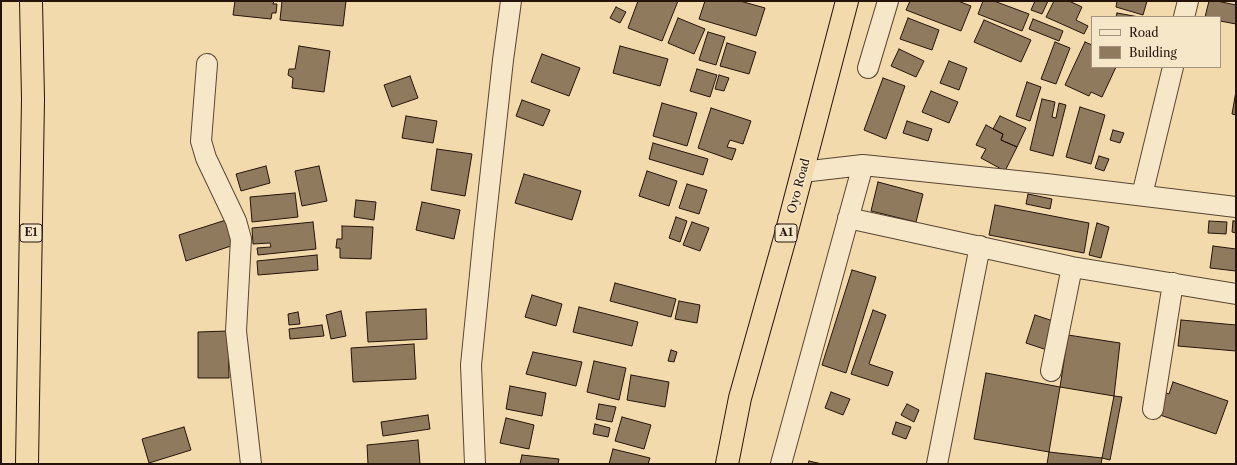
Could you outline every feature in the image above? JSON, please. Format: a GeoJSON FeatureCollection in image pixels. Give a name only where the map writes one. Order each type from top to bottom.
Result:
{"type":"FeatureCollection","features":[{"type":"Feature","properties":{"kind":"highway","name":"E1"},"geometry":{"type":"LineString","coordinates":[[27,464],[33,99],[31,1]]}},
{"type":"Feature","properties":{"kind":"highway","name":"Oyo Road"},"geometry":{"type":"LineString","coordinates":[[727,464],[740,398],[847,1]]}},
{"type":"Feature","properties":{"kind":"street"},"geometry":{"type":"LineString","coordinates":[[475,464],[471,365],[503,60],[511,1]]}},
{"type":"Feature","properties":{"kind":"street"},"geometry":{"type":"LineString","coordinates":[[868,68],[888,1]]}},
{"type":"Feature","properties":{"kind":"street"},"geometry":{"type":"LineString","coordinates":[[1184,16],[1188,1]]}},
{"type":"Feature","properties":{"kind":"street"},"geometry":{"type":"LineString","coordinates":[[207,64],[201,141],[206,158],[236,221],[241,239],[236,331],[251,464]]}},
{"type":"Feature","properties":{"kind":"street"},"geometry":{"type":"LineString","coordinates":[[1142,195],[1173,68]]}},
{"type":"Feature","properties":{"kind":"street"},"geometry":{"type":"LineString","coordinates":[[802,172],[863,165],[1046,184],[1236,207]]}},
{"type":"Feature","properties":{"kind":"street"},"geometry":{"type":"LineString","coordinates":[[781,464],[863,165]]}},
{"type":"Feature","properties":{"kind":"street"},"geometry":{"type":"LineString","coordinates":[[848,218],[1072,267],[1236,294]]}},
{"type":"Feature","properties":{"kind":"street"},"geometry":{"type":"LineString","coordinates":[[937,464],[980,246]]}},
{"type":"Feature","properties":{"kind":"street"},"geometry":{"type":"LineString","coordinates":[[1051,371],[1072,267]]}},
{"type":"Feature","properties":{"kind":"street"},"geometry":{"type":"LineString","coordinates":[[1153,409],[1173,284]]}},
{"type":"Feature","properties":{"kind":"building"},"geometry":{"type":"Polygon","coordinates":[[[235,1],[274,1],[273,4],[277,4],[276,13],[272,13],[271,19],[233,15],[235,1]]]}},
{"type":"Feature","properties":{"kind":"building"},"geometry":{"type":"Polygon","coordinates":[[[282,1],[346,1],[343,26],[280,20],[282,1]]]}},
{"type":"Feature","properties":{"kind":"building"},"geometry":{"type":"Polygon","coordinates":[[[638,1],[678,1],[662,41],[628,28],[638,1]]]}},
{"type":"Feature","properties":{"kind":"building"},"geometry":{"type":"Polygon","coordinates":[[[705,1],[740,1],[765,8],[756,36],[699,19],[705,1]]]}},
{"type":"Feature","properties":{"kind":"building"},"geometry":{"type":"Polygon","coordinates":[[[910,1],[958,1],[971,6],[961,31],[906,10],[910,1]]]}},
{"type":"Feature","properties":{"kind":"building"},"geometry":{"type":"Polygon","coordinates":[[[983,1],[994,1],[1029,14],[1022,31],[978,14],[983,1]]]}},
{"type":"Feature","properties":{"kind":"building"},"geometry":{"type":"Polygon","coordinates":[[[1035,1],[1048,1],[1042,14],[1031,10],[1035,1]]]}},
{"type":"Feature","properties":{"kind":"building"},"geometry":{"type":"Polygon","coordinates":[[[1054,1],[1069,1],[1082,7],[1076,20],[1088,26],[1084,34],[1046,17],[1054,1]]]}},
{"type":"Feature","properties":{"kind":"building"},"geometry":{"type":"Polygon","coordinates":[[[1117,1],[1147,1],[1143,15],[1116,7],[1117,1]]]}},
{"type":"Feature","properties":{"kind":"building"},"geometry":{"type":"Polygon","coordinates":[[[1209,1],[1236,5],[1236,24],[1221,21],[1221,16],[1205,16],[1209,1]]]}},
{"type":"Feature","properties":{"kind":"building"},"geometry":{"type":"Polygon","coordinates":[[[616,7],[626,12],[620,23],[610,18],[616,7]]]}},
{"type":"Feature","properties":{"kind":"building"},"geometry":{"type":"Polygon","coordinates":[[[1117,13],[1134,16],[1116,16],[1117,13]]]}},
{"type":"Feature","properties":{"kind":"building"},"geometry":{"type":"Polygon","coordinates":[[[678,18],[705,29],[694,54],[668,43],[678,18]]]}},
{"type":"Feature","properties":{"kind":"building"},"geometry":{"type":"Polygon","coordinates":[[[908,18],[939,30],[932,50],[900,39],[908,18]]]}},
{"type":"Feature","properties":{"kind":"building"},"geometry":{"type":"Polygon","coordinates":[[[1033,19],[1063,31],[1059,41],[1029,29],[1033,19]]]}},
{"type":"Feature","properties":{"kind":"building"},"geometry":{"type":"Polygon","coordinates":[[[984,20],[1031,40],[1021,62],[974,42],[984,20]]]}},
{"type":"Feature","properties":{"kind":"building"},"geometry":{"type":"Polygon","coordinates":[[[708,32],[725,37],[716,65],[699,60],[708,32]]]}},
{"type":"Feature","properties":{"kind":"building"},"geometry":{"type":"Polygon","coordinates":[[[1055,42],[1070,48],[1056,84],[1041,79],[1055,42]]]}},
{"type":"Feature","properties":{"kind":"building"},"geometry":{"type":"Polygon","coordinates":[[[1085,42],[1091,45],[1091,68],[1116,68],[1102,97],[1091,92],[1089,96],[1065,85],[1085,42]]]}},
{"type":"Feature","properties":{"kind":"building"},"geometry":{"type":"Polygon","coordinates":[[[727,43],[756,52],[749,74],[720,66],[727,43]]]}},
{"type":"Feature","properties":{"kind":"building"},"geometry":{"type":"Polygon","coordinates":[[[299,46],[330,51],[324,92],[292,88],[293,78],[288,75],[289,69],[295,69],[299,46]]]}},
{"type":"Feature","properties":{"kind":"building"},"geometry":{"type":"Polygon","coordinates":[[[620,46],[668,59],[660,86],[613,73],[620,46]]]}},
{"type":"Feature","properties":{"kind":"building"},"geometry":{"type":"Polygon","coordinates":[[[899,49],[924,61],[916,77],[891,66],[899,49]]]}},
{"type":"Feature","properties":{"kind":"building"},"geometry":{"type":"Polygon","coordinates":[[[542,54],[580,68],[569,96],[531,82],[542,54]]]}},
{"type":"Feature","properties":{"kind":"building"},"geometry":{"type":"Polygon","coordinates":[[[949,61],[967,68],[959,90],[940,83],[949,61]]]}},
{"type":"Feature","properties":{"kind":"building"},"geometry":{"type":"Polygon","coordinates":[[[697,69],[717,75],[710,97],[690,91],[697,69]]]}},
{"type":"Feature","properties":{"kind":"building"},"geometry":{"type":"Polygon","coordinates":[[[719,75],[729,78],[724,91],[715,89],[719,75]]]}},
{"type":"Feature","properties":{"kind":"building"},"geometry":{"type":"Polygon","coordinates":[[[410,76],[418,98],[392,107],[384,85],[410,76]]]}},
{"type":"Feature","properties":{"kind":"building"},"geometry":{"type":"Polygon","coordinates":[[[883,78],[905,86],[886,139],[864,130],[883,78]]]}},
{"type":"Feature","properties":{"kind":"building"},"geometry":{"type":"Polygon","coordinates":[[[1027,82],[1041,87],[1030,121],[1016,116],[1027,82]]]}},
{"type":"Feature","properties":{"kind":"building"},"geometry":{"type":"Polygon","coordinates":[[[931,91],[958,102],[949,123],[922,112],[931,91]]]}},
{"type":"Feature","properties":{"kind":"building"},"geometry":{"type":"Polygon","coordinates":[[[1236,91],[1236,115],[1232,114],[1236,91]]]}},
{"type":"Feature","properties":{"kind":"building"},"geometry":{"type":"Polygon","coordinates":[[[1042,99],[1055,102],[1052,117],[1056,118],[1059,103],[1066,105],[1053,156],[1030,150],[1042,99]]]}},
{"type":"Feature","properties":{"kind":"building"},"geometry":{"type":"Polygon","coordinates":[[[522,100],[550,110],[543,126],[516,116],[522,100]]]}},
{"type":"Feature","properties":{"kind":"building"},"geometry":{"type":"Polygon","coordinates":[[[662,103],[697,113],[687,146],[653,136],[662,103]]]}},
{"type":"Feature","properties":{"kind":"building"},"geometry":{"type":"Polygon","coordinates":[[[1080,107],[1105,115],[1091,164],[1066,157],[1080,107]]]}},
{"type":"Feature","properties":{"kind":"building"},"geometry":{"type":"Polygon","coordinates":[[[711,108],[751,121],[743,144],[730,140],[727,147],[736,149],[732,160],[698,148],[711,108]]]}},
{"type":"Feature","properties":{"kind":"building"},"geometry":{"type":"Polygon","coordinates":[[[406,116],[437,121],[433,143],[402,138],[406,116]]]}},
{"type":"Feature","properties":{"kind":"building"},"geometry":{"type":"Polygon","coordinates":[[[1000,116],[1026,128],[1017,147],[1001,140],[1003,134],[993,129],[1000,116]]]}},
{"type":"Feature","properties":{"kind":"building"},"geometry":{"type":"Polygon","coordinates":[[[907,121],[932,129],[928,141],[903,133],[907,121]]]}},
{"type":"Feature","properties":{"kind":"building"},"geometry":{"type":"Polygon","coordinates":[[[986,125],[1003,134],[1001,140],[1017,147],[1005,171],[981,158],[986,149],[976,145],[986,125]]]}},
{"type":"Feature","properties":{"kind":"building"},"geometry":{"type":"Polygon","coordinates":[[[1113,130],[1124,133],[1120,143],[1110,140],[1113,130]]]}},
{"type":"Feature","properties":{"kind":"building"},"geometry":{"type":"Polygon","coordinates":[[[653,143],[708,159],[703,175],[649,159],[653,143]]]}},
{"type":"Feature","properties":{"kind":"building"},"geometry":{"type":"Polygon","coordinates":[[[437,149],[472,154],[465,196],[431,190],[437,149]]]}},
{"type":"Feature","properties":{"kind":"building"},"geometry":{"type":"Polygon","coordinates":[[[1099,156],[1109,159],[1104,171],[1095,168],[1099,156]]]}},
{"type":"Feature","properties":{"kind":"building"},"geometry":{"type":"Polygon","coordinates":[[[266,166],[270,183],[241,191],[236,174],[266,166]]]}},
{"type":"Feature","properties":{"kind":"building"},"geometry":{"type":"Polygon","coordinates":[[[319,166],[327,201],[302,206],[295,171],[319,166]]]}},
{"type":"Feature","properties":{"kind":"building"},"geometry":{"type":"Polygon","coordinates":[[[647,171],[677,181],[669,206],[639,196],[647,171]]]}},
{"type":"Feature","properties":{"kind":"building"},"geometry":{"type":"Polygon","coordinates":[[[524,174],[581,191],[572,220],[515,203],[524,174]]]}},
{"type":"Feature","properties":{"kind":"building"},"geometry":{"type":"Polygon","coordinates":[[[878,182],[923,194],[916,222],[871,211],[878,182]]]}},
{"type":"Feature","properties":{"kind":"building"},"geometry":{"type":"Polygon","coordinates":[[[687,184],[707,190],[699,214],[679,208],[687,184]]]}},
{"type":"Feature","properties":{"kind":"building"},"geometry":{"type":"Polygon","coordinates":[[[295,193],[298,217],[252,222],[250,197],[295,193]]]}},
{"type":"Feature","properties":{"kind":"building"},"geometry":{"type":"Polygon","coordinates":[[[1028,194],[1052,199],[1050,209],[1026,204],[1028,194]]]}},
{"type":"Feature","properties":{"kind":"building"},"geometry":{"type":"Polygon","coordinates":[[[356,200],[376,202],[374,220],[354,217],[356,200]]]}},
{"type":"Feature","properties":{"kind":"building"},"geometry":{"type":"Polygon","coordinates":[[[422,202],[460,210],[454,239],[416,230],[422,202]]]}},
{"type":"Feature","properties":{"kind":"building"},"geometry":{"type":"Polygon","coordinates":[[[995,205],[1089,223],[1084,253],[989,235],[995,205]]]}},
{"type":"Feature","properties":{"kind":"building"},"geometry":{"type":"Polygon","coordinates":[[[676,217],[687,221],[680,242],[669,238],[676,217]]]}},
{"type":"Feature","properties":{"kind":"building"},"geometry":{"type":"Polygon","coordinates":[[[226,220],[234,245],[186,261],[179,235],[226,220]]]}},
{"type":"Feature","properties":{"kind":"building"},"geometry":{"type":"Polygon","coordinates":[[[1209,221],[1227,222],[1226,234],[1208,233],[1209,221]]]}},
{"type":"Feature","properties":{"kind":"building"},"geometry":{"type":"Polygon","coordinates":[[[1233,221],[1236,221],[1236,233],[1232,232],[1233,221]]]}},
{"type":"Feature","properties":{"kind":"building"},"geometry":{"type":"Polygon","coordinates":[[[313,222],[316,249],[258,255],[257,248],[271,247],[270,243],[253,244],[252,228],[313,222]]]}},
{"type":"Feature","properties":{"kind":"building"},"geometry":{"type":"Polygon","coordinates":[[[692,222],[709,228],[700,251],[683,245],[692,222]]]}},
{"type":"Feature","properties":{"kind":"building"},"geometry":{"type":"Polygon","coordinates":[[[1097,223],[1109,227],[1101,258],[1089,255],[1097,223]]]}},
{"type":"Feature","properties":{"kind":"building"},"geometry":{"type":"Polygon","coordinates":[[[342,226],[373,227],[371,259],[340,258],[340,248],[336,248],[337,239],[342,239],[342,226]]]}},
{"type":"Feature","properties":{"kind":"building"},"geometry":{"type":"Polygon","coordinates":[[[1213,246],[1236,249],[1236,271],[1210,268],[1213,246]]]}},
{"type":"Feature","properties":{"kind":"building"},"geometry":{"type":"Polygon","coordinates":[[[317,255],[318,270],[258,275],[257,261],[317,255]]]}},
{"type":"Feature","properties":{"kind":"building"},"geometry":{"type":"Polygon","coordinates":[[[852,270],[876,277],[846,373],[822,365],[852,270]]]}},
{"type":"Feature","properties":{"kind":"building"},"geometry":{"type":"Polygon","coordinates":[[[615,283],[676,299],[671,317],[610,301],[615,283]]]}},
{"type":"Feature","properties":{"kind":"building"},"geometry":{"type":"Polygon","coordinates":[[[532,295],[562,304],[556,326],[525,317],[532,295]]]}},
{"type":"Feature","properties":{"kind":"building"},"geometry":{"type":"Polygon","coordinates":[[[679,301],[700,305],[697,323],[675,319],[679,301]]]}},
{"type":"Feature","properties":{"kind":"building"},"geometry":{"type":"Polygon","coordinates":[[[579,307],[638,322],[632,346],[573,332],[579,307]]]}},
{"type":"Feature","properties":{"kind":"building"},"geometry":{"type":"Polygon","coordinates":[[[426,309],[427,339],[368,342],[366,312],[426,309]]]}},
{"type":"Feature","properties":{"kind":"building"},"geometry":{"type":"Polygon","coordinates":[[[873,310],[886,315],[869,364],[893,372],[888,386],[851,374],[873,310]]]}},
{"type":"Feature","properties":{"kind":"building"},"geometry":{"type":"Polygon","coordinates":[[[341,311],[346,336],[331,339],[326,315],[341,311]]]}},
{"type":"Feature","properties":{"kind":"building"},"geometry":{"type":"Polygon","coordinates":[[[298,312],[300,324],[289,325],[288,314],[298,312]]]}},
{"type":"Feature","properties":{"kind":"building"},"geometry":{"type":"Polygon","coordinates":[[[1035,315],[1056,322],[1047,350],[1026,343],[1035,315]]]}},
{"type":"Feature","properties":{"kind":"building"},"geometry":{"type":"Polygon","coordinates":[[[1181,320],[1236,325],[1236,351],[1178,346],[1181,320]]]}},
{"type":"Feature","properties":{"kind":"building"},"geometry":{"type":"Polygon","coordinates":[[[322,325],[324,336],[290,339],[289,329],[322,325]]]}},
{"type":"Feature","properties":{"kind":"building"},"geometry":{"type":"Polygon","coordinates":[[[228,331],[229,378],[198,378],[198,332],[228,331]]]}},
{"type":"Feature","properties":{"kind":"building"},"geometry":{"type":"Polygon","coordinates":[[[1068,335],[1120,343],[1114,396],[1060,387],[1068,335]]]}},
{"type":"Feature","properties":{"kind":"building"},"geometry":{"type":"Polygon","coordinates":[[[414,344],[416,379],[353,382],[351,348],[414,344]]]}},
{"type":"Feature","properties":{"kind":"building"},"geometry":{"type":"Polygon","coordinates":[[[671,350],[677,352],[674,362],[668,361],[671,350]]]}},
{"type":"Feature","properties":{"kind":"building"},"geometry":{"type":"Polygon","coordinates":[[[533,352],[582,362],[576,386],[526,374],[533,352]]]}},
{"type":"Feature","properties":{"kind":"building"},"geometry":{"type":"Polygon","coordinates":[[[594,361],[626,368],[619,400],[587,392],[594,361]]]}},
{"type":"Feature","properties":{"kind":"building"},"geometry":{"type":"Polygon","coordinates":[[[986,373],[1060,387],[1049,452],[974,439],[986,373]]]}},
{"type":"Feature","properties":{"kind":"building"},"geometry":{"type":"Polygon","coordinates":[[[631,375],[669,382],[665,407],[627,400],[631,375]]]}},
{"type":"Feature","properties":{"kind":"building"},"geometry":{"type":"Polygon","coordinates":[[[1173,382],[1228,401],[1216,434],[1160,415],[1164,403],[1161,402],[1164,392],[1169,394],[1173,382]]]}},
{"type":"Feature","properties":{"kind":"building"},"geometry":{"type":"Polygon","coordinates":[[[510,386],[546,393],[542,416],[506,409],[510,386]]]}},
{"type":"Feature","properties":{"kind":"building"},"geometry":{"type":"Polygon","coordinates":[[[831,392],[850,399],[843,415],[825,408],[831,392]]]}},
{"type":"Feature","properties":{"kind":"building"},"geometry":{"type":"Polygon","coordinates":[[[1114,396],[1122,397],[1110,460],[1102,458],[1114,396]]]}},
{"type":"Feature","properties":{"kind":"building"},"geometry":{"type":"Polygon","coordinates":[[[599,404],[616,407],[612,422],[596,419],[599,404]]]}},
{"type":"Feature","properties":{"kind":"building"},"geometry":{"type":"Polygon","coordinates":[[[907,404],[919,410],[914,422],[901,415],[907,404]]]}},
{"type":"Feature","properties":{"kind":"building"},"geometry":{"type":"Polygon","coordinates":[[[428,415],[430,429],[383,436],[381,422],[428,415]]]}},
{"type":"Feature","properties":{"kind":"building"},"geometry":{"type":"Polygon","coordinates":[[[622,417],[651,425],[644,449],[615,441],[622,417]]]}},
{"type":"Feature","properties":{"kind":"building"},"geometry":{"type":"Polygon","coordinates":[[[506,418],[534,425],[529,449],[500,443],[506,418]]]}},
{"type":"Feature","properties":{"kind":"building"},"geometry":{"type":"Polygon","coordinates":[[[896,422],[911,427],[906,439],[892,434],[896,422]]]}},
{"type":"Feature","properties":{"kind":"building"},"geometry":{"type":"Polygon","coordinates":[[[595,424],[610,428],[608,437],[593,434],[595,424]]]}},
{"type":"Feature","properties":{"kind":"building"},"geometry":{"type":"Polygon","coordinates":[[[184,427],[191,450],[149,463],[142,439],[184,427]]]}},
{"type":"Feature","properties":{"kind":"building"},"geometry":{"type":"Polygon","coordinates":[[[418,440],[420,464],[368,464],[367,445],[418,440]]]}},
{"type":"Feature","properties":{"kind":"building"},"geometry":{"type":"Polygon","coordinates":[[[613,449],[650,458],[648,464],[609,464],[613,449]]]}},
{"type":"Feature","properties":{"kind":"building"},"geometry":{"type":"Polygon","coordinates":[[[1049,452],[1102,458],[1101,464],[1047,464],[1049,452]]]}},
{"type":"Feature","properties":{"kind":"building"},"geometry":{"type":"Polygon","coordinates":[[[522,455],[559,459],[558,464],[520,464],[522,455]]]}},
{"type":"Feature","properties":{"kind":"building"},"geometry":{"type":"Polygon","coordinates":[[[809,461],[822,464],[808,464],[809,461]]]}}]}
